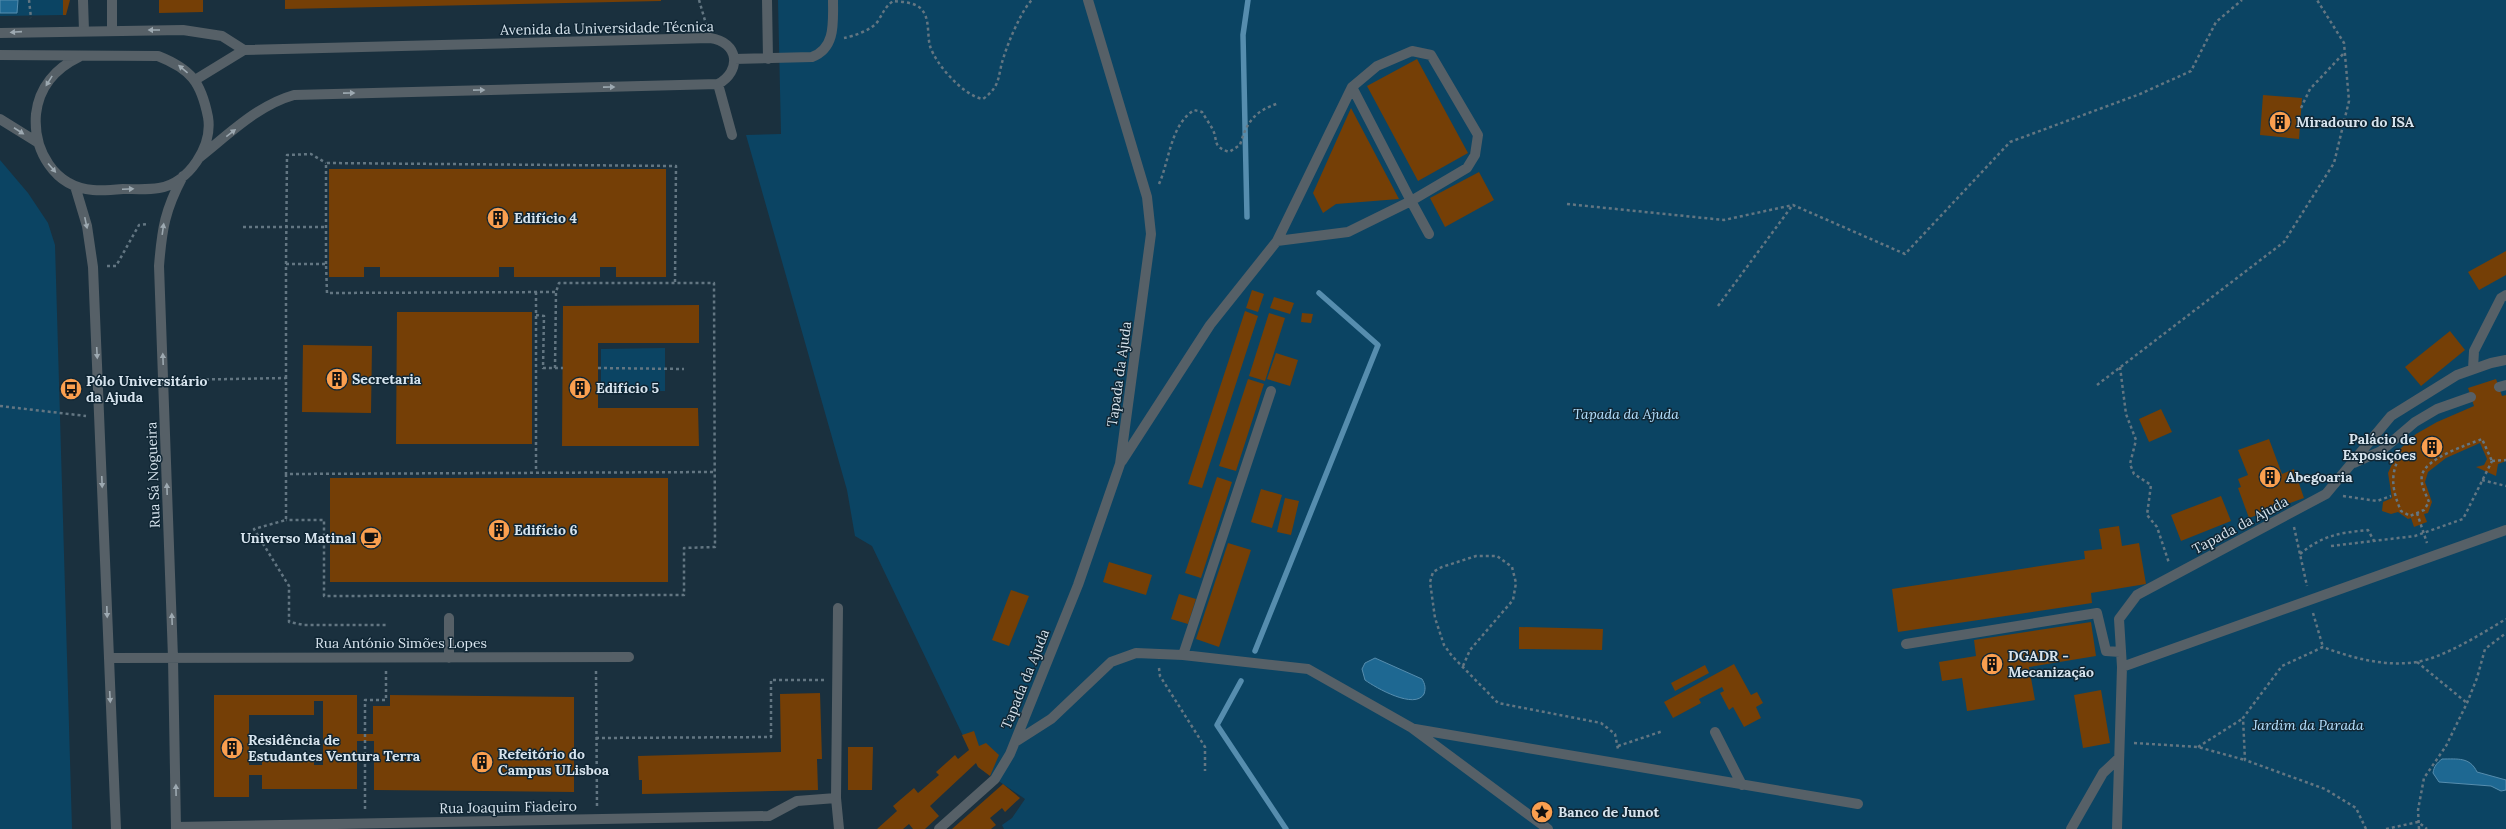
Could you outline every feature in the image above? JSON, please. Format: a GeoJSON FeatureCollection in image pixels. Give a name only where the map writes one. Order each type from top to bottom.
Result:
{"type":"FeatureCollection","features":[{"type":"Feature","properties":{"kind":"street"},"geometry":{"type":"LineString","coordinates":[[83,0],[84,30]]}},
{"type":"Feature","properties":{"kind":"street"},"geometry":{"type":"LineString","coordinates":[[112,0],[112,30]]}},
{"type":"Feature","properties":{"kind":"street"},"geometry":{"type":"LineString","coordinates":[[767,0],[768,59]]}},
{"type":"Feature","properties":{"kind":"street"},"geometry":{"type":"LineString","coordinates":[[79,57],[62,65],[51,76],[42,93],[37,109],[37,142],[50,166],[59,176],[76,186],[92,190],[160,188],[183,176],[200,157],[262,108],[279,99],[294,95],[718,84],[731,74],[734,59],[812,57],[821,54],[830,42],[833,23],[833,0]]}},
{"type":"Feature","properties":{"kind":"street","name":"Tapada da Ajuda"},"geometry":{"type":"LineString","coordinates":[[939,829],[995,779],[1015,742],[1078,585],[1120,464],[1151,234],[1147,197],[1088,0]]}},
{"type":"Feature","properties":{"kind":"street"},"geometry":{"type":"LineString","coordinates":[[0,33],[84,30],[183,30],[222,36],[244,50],[195,80]]}},
{"type":"Feature","properties":{"kind":"street","name":"Avenida da Universidade Técnica"},"geometry":{"type":"LineString","coordinates":[[244,50],[710,38],[723,42],[732,52],[734,59]]}},
{"type":"Feature","properties":{"kind":"street"},"geometry":{"type":"LineString","coordinates":[[1120,464],[1210,325],[1277,241],[1352,87],[1377,66],[1412,51],[1431,56],[1478,135],[1475,155],[1467,168],[1411,200],[1348,232],[1277,241]]}},
{"type":"Feature","properties":{"kind":"street"},"geometry":{"type":"LineString","coordinates":[[0,55],[79,57],[158,56],[179,65],[195,80],[204,99],[208,120],[207,141],[200,157]]}},
{"type":"Feature","properties":{"kind":"street"},"geometry":{"type":"LineString","coordinates":[[718,84],[732,135]]}},
{"type":"Feature","properties":{"kind":"street"},"geometry":{"type":"LineString","coordinates":[[1352,87],[1429,234]]}},
{"type":"Feature","properties":{"kind":"street"},"geometry":{"type":"LineString","coordinates":[[0,119],[37,142]]}},
{"type":"Feature","properties":{"kind":"street","name":"Rua Sá Nogueira"},"geometry":{"type":"LineString","coordinates":[[176,828],[173,658],[159,266],[162,226],[170,200],[183,176]]}},
{"type":"Feature","properties":{"kind":"street"},"geometry":{"type":"LineString","coordinates":[[76,186],[87,226],[93,267],[116,829]]}},
{"type":"Feature","properties":{"kind":"street"},"geometry":{"type":"LineString","coordinates":[[2473,369],[2474,350],[2500,298],[2506,295]]}},
{"type":"Feature","properties":{"kind":"street","name":"Tapada da Ajuda"},"geometry":{"type":"LineString","coordinates":[[2117,829],[2122,666],[2119,619],[2137,595],[2291,515],[2326,494],[2391,416],[2457,375],[2491,362],[2506,360]]}},
{"type":"Feature","properties":{"kind":"street"},"geometry":{"type":"LineString","coordinates":[[1183,655],[1271,391]]}},
{"type":"Feature","properties":{"kind":"street"},"geometry":{"type":"LineString","coordinates":[[2351,465],[2381,451],[2415,422],[2437,409],[2471,397]]}},
{"type":"Feature","properties":{"kind":"street"},"geometry":{"type":"LineString","coordinates":[[2122,666],[2506,530]]}},
{"type":"Feature","properties":{"kind":"street"},"geometry":{"type":"LineString","coordinates":[[838,608],[836,798],[838,829]]}},
{"type":"Feature","properties":{"kind":"street"},"geometry":{"type":"LineString","coordinates":[[1906,644],[2097,613],[2106,651],[2120,652]]}},
{"type":"Feature","properties":{"kind":"street"},"geometry":{"type":"LineString","coordinates":[[448,618],[449,658]]}},
{"type":"Feature","properties":{"kind":"street"},"geometry":{"type":"LineString","coordinates":[[1015,742],[1051,719],[1111,662],[1136,653],[1183,655],[1308,669],[1412,728],[1548,829]]}},
{"type":"Feature","properties":{"kind":"street","name":"Rua António Simões Lopes"},"geometry":{"type":"LineString","coordinates":[[173,658],[629,657]]}},
{"type":"Feature","properties":{"kind":"street"},"geometry":{"type":"LineString","coordinates":[[109,658],[173,658]]}},
{"type":"Feature","properties":{"kind":"street"},"geometry":{"type":"LineString","coordinates":[[1412,728],[1858,804]]}},
{"type":"Feature","properties":{"kind":"street"},"geometry":{"type":"LineString","coordinates":[[1715,732],[1742,785]]}},
{"type":"Feature","properties":{"kind":"street"},"geometry":{"type":"LineString","coordinates":[[2071,829],[2103,773],[2119,758]]}},
{"type":"Feature","properties":{"kind":"street","name":"Rua Joaquim Fiadeiro"},"geometry":{"type":"LineString","coordinates":[[176,828],[769,816],[797,801],[836,798]]}},
{"type":"Feature","properties":{"kind":"path"},"geometry":{"type":"LineString","coordinates":[[30,0],[31,22]]}},
{"type":"Feature","properties":{"kind":"path"},"geometry":{"type":"LineString","coordinates":[[699,0],[710,38]]}},
{"type":"Feature","properties":{"kind":"path"},"geometry":{"type":"LineString","coordinates":[[830,42],[856,35],[877,23],[885,7],[893,1],[910,3],[922,10],[926,21],[930,46],[940,66],[972,97],[983,99],[994,91],[1001,75],[1004,57],[1032,0]]}},
{"type":"Feature","properties":{"kind":"path"},"geometry":{"type":"LineString","coordinates":[[1567,204],[1724,220],[1792,205],[1905,254],[2010,142],[2140,94],[2191,72],[2216,22],[2242,0]]}},
{"type":"Feature","properties":{"kind":"path"},"geometry":{"type":"LineString","coordinates":[[2097,385],[2284,242],[2334,163],[2349,101],[2345,53],[2344,44],[2317,0]]}},
{"type":"Feature","properties":{"kind":"path"},"geometry":{"type":"LineString","coordinates":[[2301,108],[2310,89],[2345,53]]}},
{"type":"Feature","properties":{"kind":"path"},"geometry":{"type":"LineString","coordinates":[[1147,197],[1155,192],[1164,173],[1178,126],[1184,116],[1194,110],[1202,112],[1213,130],[1214,140],[1220,149],[1229,152],[1240,145],[1244,130],[1262,109],[1279,103]]}},
{"type":"Feature","properties":{"kind":"path"},"geometry":{"type":"LineString","coordinates":[[286,520],[287,155],[311,154],[326,163],[676,166],[675,283]]}},
{"type":"Feature","properties":{"kind":"path"},"geometry":{"type":"LineString","coordinates":[[326,163],[327,293],[556,292]]}},
{"type":"Feature","properties":{"kind":"path"},"geometry":{"type":"LineString","coordinates":[[1718,306],[1792,205]]}},
{"type":"Feature","properties":{"kind":"path"},"geometry":{"type":"LineString","coordinates":[[104,266],[116,266],[139,225],[149,224]]}},
{"type":"Feature","properties":{"kind":"path"},"geometry":{"type":"LineString","coordinates":[[243,227],[326,227]]}},
{"type":"Feature","properties":{"kind":"path"},"geometry":{"type":"LineString","coordinates":[[286,264],[326,264]]}},
{"type":"Feature","properties":{"kind":"path"},"geometry":{"type":"LineString","coordinates":[[388,625],[304,625],[289,622],[289,586],[254,528],[286,520],[324,520],[324,596],[684,595],[684,548],[715,547],[714,283],[559,283],[556,292],[555,368]]}},
{"type":"Feature","properties":{"kind":"path"},"geometry":{"type":"LineString","coordinates":[[536,292],[536,472]]}},
{"type":"Feature","properties":{"kind":"path"},"geometry":{"type":"LineString","coordinates":[[536,315],[544,316],[543,368],[563,368]]}},
{"type":"Feature","properties":{"kind":"path"},"geometry":{"type":"LineString","coordinates":[[2120,367],[2126,414],[2132,425],[2136,440],[2130,464],[2134,474],[2151,485],[2147,515],[2157,527],[2174,576]]}},
{"type":"Feature","properties":{"kind":"path"},"geometry":{"type":"LineString","coordinates":[[598,368],[684,369]]}},
{"type":"Feature","properties":{"kind":"path"},"geometry":{"type":"LineString","coordinates":[[164,381],[286,378]]}},
{"type":"Feature","properties":{"kind":"path"},"geometry":{"type":"LineString","coordinates":[[0,406],[66,415],[100,417]]}},
{"type":"Feature","properties":{"kind":"path"},"geometry":{"type":"LineString","coordinates":[[2399,436],[2407,446],[2394,465],[2392,482],[2395,498],[2401,511],[2410,516],[2424,510],[2429,502],[2422,483],[2423,474],[2429,465],[2441,457],[2482,439],[2492,461]]}},
{"type":"Feature","properties":{"kind":"path"},"geometry":{"type":"LineString","coordinates":[[2492,461],[2506,460]]}},
{"type":"Feature","properties":{"kind":"path"},"geometry":{"type":"LineString","coordinates":[[2331,546],[2424,533],[2463,519],[2492,461]]}},
{"type":"Feature","properties":{"kind":"path"},"geometry":{"type":"LineString","coordinates":[[286,474],[715,472]]}},
{"type":"Feature","properties":{"kind":"path"},"geometry":{"type":"LineString","coordinates":[[2482,480],[2506,486]]}},
{"type":"Feature","properties":{"kind":"path"},"geometry":{"type":"LineString","coordinates":[[2326,494],[2377,500],[2391,496]]}},
{"type":"Feature","properties":{"kind":"path"},"geometry":{"type":"LineString","coordinates":[[2418,513],[2426,540]]}},
{"type":"Feature","properties":{"kind":"path"},"geometry":{"type":"LineString","coordinates":[[2291,515],[2310,599],[2323,647]]}},
{"type":"Feature","properties":{"kind":"path"},"geometry":{"type":"LineString","coordinates":[[2300,554],[2316,541],[2340,532],[2368,530],[2374,541]]}},
{"type":"Feature","properties":{"kind":"path"},"geometry":{"type":"LineString","coordinates":[[1463,666],[1470,650],[1513,600],[1516,583],[1512,567],[1497,556],[1476,556],[1442,567],[1434,572],[1430,582],[1435,618],[1444,645],[1463,666],[1498,703],[1601,723],[1615,734],[1618,746],[1616,763]]}},
{"type":"Feature","properties":{"kind":"path"},"geometry":{"type":"LineString","coordinates":[[2198,747],[2243,718],[2282,666],[2323,647],[2351,657],[2386,662],[2417,662],[2461,645],[2506,619]]}},
{"type":"Feature","properties":{"kind":"path"},"geometry":{"type":"LineString","coordinates":[[2419,829],[2418,810],[2424,778],[2446,746],[2467,702],[2477,678],[2485,649],[2506,632]]}},
{"type":"Feature","properties":{"kind":"path"},"geometry":{"type":"LineString","coordinates":[[1158,654],[1160,676],[1205,747],[1205,771]]}},
{"type":"Feature","properties":{"kind":"path"},"geometry":{"type":"LineString","coordinates":[[365,824],[365,700],[386,700],[386,657]]}},
{"type":"Feature","properties":{"kind":"path"},"geometry":{"type":"LineString","coordinates":[[596,657],[597,819]]}},
{"type":"Feature","properties":{"kind":"path"},"geometry":{"type":"LineString","coordinates":[[2417,662],[2467,702]]}},
{"type":"Feature","properties":{"kind":"path"},"geometry":{"type":"LineString","coordinates":[[596,738],[771,737],[771,680],[838,680]]}},
{"type":"Feature","properties":{"kind":"path"},"geometry":{"type":"LineString","coordinates":[[2243,718],[2245,760]]}},
{"type":"Feature","properties":{"kind":"path"},"geometry":{"type":"LineString","coordinates":[[1618,746],[1663,731]]}},
{"type":"Feature","properties":{"kind":"path"},"geometry":{"type":"LineString","coordinates":[[2141,744],[2198,747],[2245,760],[2325,789],[2356,808],[2366,829]]}},
{"type":"Feature","properties":{"kind":"path"},"geometry":{"type":"LineString","coordinates":[[2386,829],[2418,822]]}},
{"type":"Feature","properties":{"kind":"path"},"geometry":{"type":"LineString","coordinates":[[2418,822],[2427,829]]}},
{"type":"Feature","properties":{"kind":"green space"},"geometry":{"type":"Polygon","coordinates":[[[0,0],[63,0],[63,15],[0,16],[0,0]]]}},
{"type":"Feature","properties":{"kind":"green space","name":"Tapada da Ajuda"},"geometry":{"type":"Polygon","coordinates":[[[778,0],[2506,0],[2506,829],[1004,829],[1002,825],[1012,818],[1025,799],[978,767],[872,546],[855,536],[847,490],[746,135],[781,134],[778,0]]]}},
{"type":"Feature","properties":{"kind":"green space"},"geometry":{"type":"Polygon","coordinates":[[[0,160],[28,193],[48,223],[55,245],[72,829],[0,829],[0,160]]]}},
{"type":"Feature","properties":{"kind":"green space"},"geometry":{"type":"Polygon","coordinates":[[[665,348],[665,391],[601,391],[601,349],[665,348]]]}},
{"type":"Feature","properties":{"kind":"shaded area"},"geometry":{"type":"Polygon","coordinates":[[[0,0],[18,0],[17,13],[0,13],[0,0]]]}},
{"type":"Feature","properties":{"kind":"shaded area"},"geometry":{"type":"Polygon","coordinates":[[[1375,658],[1422,679],[1425,686],[1424,694],[1413,700],[1404,699],[1386,692],[1365,680],[1362,669],[1365,663],[1375,658]]]}},
{"type":"Feature","properties":{"kind":"shaded area"},"geometry":{"type":"Polygon","coordinates":[[[2442,759],[2467,761],[2477,772],[2506,780],[2506,790],[2501,791],[2491,786],[2439,782],[2433,773],[2434,768],[2442,759]]]}},
{"type":"Feature","properties":{"kind":"building"},"geometry":{"type":"Polygon","coordinates":[[[63,0],[70,0],[66,15],[63,15],[63,0]]]}},
{"type":"Feature","properties":{"kind":"building"},"geometry":{"type":"Polygon","coordinates":[[[159,0],[203,0],[203,12],[159,13],[159,0]]]}},
{"type":"Feature","properties":{"kind":"building"},"geometry":{"type":"Polygon","coordinates":[[[285,0],[661,0],[661,1],[285,9],[285,0]]]}},
{"type":"Feature","properties":{"kind":"building"},"geometry":{"type":"Polygon","coordinates":[[[1417,59],[1468,153],[1418,181],[1367,86],[1417,59]]]}},
{"type":"Feature","properties":{"kind":"building","name":"Miradouro do ISA"},"geometry":{"type":"Polygon","coordinates":[[[2263,95],[2302,98],[2299,139],[2260,135],[2263,95]]]}},
{"type":"Feature","properties":{"kind":"building"},"geometry":{"type":"Polygon","coordinates":[[[1351,108],[1399,199],[1336,204],[1323,213],[1313,193],[1351,108]]]}},
{"type":"Feature","properties":{"kind":"building","name":"Edifício 4"},"geometry":{"type":"Polygon","coordinates":[[[329,169],[666,169],[666,277],[616,277],[616,267],[600,267],[600,277],[514,277],[514,267],[499,267],[499,277],[380,277],[380,267],[364,267],[364,277],[329,277],[329,169]]]}},
{"type":"Feature","properties":{"kind":"building"},"geometry":{"type":"Polygon","coordinates":[[[1479,172],[1494,200],[1445,227],[1430,198],[1479,172]]]}},
{"type":"Feature","properties":{"kind":"building"},"geometry":{"type":"Polygon","coordinates":[[[2506,251],[2506,275],[2479,290],[2468,272],[2506,251]]]}},
{"type":"Feature","properties":{"kind":"building"},"geometry":{"type":"Polygon","coordinates":[[[1252,290],[1264,294],[1258,312],[1246,308],[1252,290]]]}},
{"type":"Feature","properties":{"kind":"building"},"geometry":{"type":"Polygon","coordinates":[[[1274,297],[1294,303],[1290,314],[1270,308],[1274,297]]]}},
{"type":"Feature","properties":{"kind":"building","name":"Edifício 5"},"geometry":{"type":"Polygon","coordinates":[[[699,305],[699,343],[598,343],[598,408],[698,408],[699,446],[562,446],[563,306],[699,305]]]}},
{"type":"Feature","properties":{"kind":"building"},"geometry":{"type":"Polygon","coordinates":[[[1245,311],[1258,316],[1202,488],[1188,484],[1245,311]]]}},
{"type":"Feature","properties":{"kind":"building"},"geometry":{"type":"Polygon","coordinates":[[[397,312],[532,312],[532,444],[396,444],[397,312]]]}},
{"type":"Feature","properties":{"kind":"building"},"geometry":{"type":"Polygon","coordinates":[[[1269,313],[1285,318],[1265,381],[1249,376],[1269,313]]]}},
{"type":"Feature","properties":{"kind":"building"},"geometry":{"type":"Polygon","coordinates":[[[1302,313],[1313,314],[1311,323],[1301,322],[1302,313]]]}},
{"type":"Feature","properties":{"kind":"building"},"geometry":{"type":"Polygon","coordinates":[[[2450,331],[2465,350],[2421,386],[2405,367],[2450,331]]]}},
{"type":"Feature","properties":{"kind":"building","name":"Secretaria"},"geometry":{"type":"Polygon","coordinates":[[[303,345],[372,346],[371,413],[302,412],[303,345]]]}},
{"type":"Feature","properties":{"kind":"building"},"geometry":{"type":"Polygon","coordinates":[[[1276,353],[1298,360],[1290,386],[1267,379],[1276,353]]]}},
{"type":"Feature","properties":{"kind":"building"},"geometry":{"type":"Polygon","coordinates":[[[1248,379],[1264,384],[1236,471],[1219,466],[1248,379]]]}},
{"type":"Feature","properties":{"kind":"building","name":"Palácio de Exposições"},"geometry":{"type":"Polygon","coordinates":[[[2496,379],[2502,396],[2506,395],[2506,461],[2498,464],[2496,476],[2476,467],[2484,465],[2487,459],[2480,443],[2446,458],[2428,472],[2425,482],[2432,502],[2428,513],[2424,514],[2427,522],[2414,527],[2411,518],[2408,519],[2398,512],[2391,514],[2382,511],[2383,502],[2392,498],[2388,473],[2398,451],[2416,434],[2437,422],[2474,406],[2468,388],[2496,379]]]}},
{"type":"Feature","properties":{"kind":"building"},"geometry":{"type":"Polygon","coordinates":[[[2161,409],[2172,432],[2149,442],[2139,419],[2161,409]]]}},
{"type":"Feature","properties":{"kind":"building","name":"Abegoaria"},"geometry":{"type":"Polygon","coordinates":[[[2269,439],[2282,474],[2294,469],[2304,498],[2249,518],[2238,488],[2241,487],[2238,479],[2248,475],[2238,450],[2269,439]]]}},
{"type":"Feature","properties":{"kind":"building"},"geometry":{"type":"Polygon","coordinates":[[[1217,477],[1232,482],[1201,578],[1185,573],[1217,477]]]}},
{"type":"Feature","properties":{"kind":"building","name":"Edifício 6"},"geometry":{"type":"Polygon","coordinates":[[[330,478],[668,478],[668,582],[330,582],[330,478]]]}},
{"type":"Feature","properties":{"kind":"building"},"geometry":{"type":"Polygon","coordinates":[[[1261,489],[1282,495],[1272,528],[1251,522],[1261,489]]]}},
{"type":"Feature","properties":{"kind":"building"},"geometry":{"type":"Polygon","coordinates":[[[2221,496],[2231,521],[2181,541],[2171,515],[2221,496]]]}},
{"type":"Feature","properties":{"kind":"building"},"geometry":{"type":"Polygon","coordinates":[[[1285,498],[1299,501],[1291,535],[1277,532],[1285,498]]]}},
{"type":"Feature","properties":{"kind":"building"},"geometry":{"type":"Polygon","coordinates":[[[2119,526],[2122,546],[2139,543],[2146,584],[2091,593],[2092,603],[1898,632],[1892,589],[2085,559],[2084,551],[2102,549],[2099,529],[2119,526]]]}},
{"type":"Feature","properties":{"kind":"building"},"geometry":{"type":"Polygon","coordinates":[[[1228,543],[1251,550],[1219,647],[1196,639],[1228,543]]]}},
{"type":"Feature","properties":{"kind":"building"},"geometry":{"type":"Polygon","coordinates":[[[1109,562],[1152,575],[1146,595],[1103,582],[1109,562]]]}},
{"type":"Feature","properties":{"kind":"building"},"geometry":{"type":"Polygon","coordinates":[[[1011,590],[1029,596],[1009,646],[992,640],[1011,590]]]}},
{"type":"Feature","properties":{"kind":"building"},"geometry":{"type":"Polygon","coordinates":[[[1179,594],[1196,599],[1188,624],[1171,619],[1179,594]]]}},
{"type":"Feature","properties":{"kind":"building","name":"DGADR - Mecanização"},"geometry":{"type":"Polygon","coordinates":[[[2091,622],[2096,656],[2029,667],[2035,700],[1967,711],[1962,678],[1942,681],[1939,662],[1976,656],[1974,640],[2091,622]]]}},
{"type":"Feature","properties":{"kind":"building"},"geometry":{"type":"Polygon","coordinates":[[[1519,627],[1603,629],[1602,650],[1519,649],[1519,627]]]}},
{"type":"Feature","properties":{"kind":"building"},"geometry":{"type":"Polygon","coordinates":[[[1734,664],[1751,695],[1757,692],[1763,703],[1756,707],[1761,718],[1744,727],[1733,707],[1729,710],[1720,693],[1724,691],[1722,687],[1699,699],[1701,703],[1673,718],[1664,702],[1734,664]]]}},
{"type":"Feature","properties":{"kind":"building"},"geometry":{"type":"Polygon","coordinates":[[[1705,665],[1709,673],[1675,691],[1671,683],[1705,665]]]}},
{"type":"Feature","properties":{"kind":"building"},"geometry":{"type":"Polygon","coordinates":[[[2101,690],[2110,743],[2083,748],[2074,695],[2101,690]]]}},
{"type":"Feature","properties":{"kind":"building"},"geometry":{"type":"Polygon","coordinates":[[[820,693],[822,759],[817,759],[818,790],[642,794],[642,780],[639,780],[638,756],[781,752],[780,694],[820,693]]]}},
{"type":"Feature","properties":{"kind":"building"},"geometry":{"type":"Polygon","coordinates":[[[214,695],[357,695],[357,734],[373,734],[373,706],[390,706],[390,695],[574,697],[574,792],[374,790],[374,741],[357,741],[357,789],[262,789],[262,775],[249,775],[249,797],[214,797],[214,695]],[[314,701],[314,715],[249,715],[249,765],[262,765],[262,756],[314,756],[314,765],[323,765],[323,701],[314,701]]]}},
{"type":"Feature","properties":{"kind":"building"},"geometry":{"type":"Polygon","coordinates":[[[974,731],[979,746],[986,743],[999,755],[990,776],[978,767],[976,763],[930,806],[939,816],[925,829],[913,829],[909,824],[903,829],[877,829],[897,811],[893,806],[914,788],[918,793],[939,775],[936,772],[955,755],[958,759],[969,750],[962,735],[974,731]]]}},
{"type":"Feature","properties":{"kind":"building"},"geometry":{"type":"Polygon","coordinates":[[[848,747],[873,747],[872,790],[848,790],[848,747]]]}},
{"type":"Feature","properties":{"kind":"building"},"geometry":{"type":"Polygon","coordinates":[[[1003,784],[1020,798],[1005,812],[1002,808],[990,818],[996,825],[991,829],[952,829],[1003,784]]]}},
{"type":"Feature","properties":{"kind":"waterway"},"geometry":{"type":"LineString","coordinates":[[1247,217],[1243,35],[1248,0]]}},
{"type":"Feature","properties":{"kind":"waterway"},"geometry":{"type":"LineString","coordinates":[[1255,651],[1378,345],[1319,293]]}},
{"type":"Feature","properties":{"kind":"waterway"},"geometry":{"type":"LineString","coordinates":[[1241,681],[1217,725],[1286,829]]}},
{"type":"Feature","properties":{"kind":"place","name":"Miradouro do ISA"},"geometry":{"type":"Point","coordinates":[2280,122]}},
{"type":"Feature","properties":{"kind":"place","name":"Edifício 4"},"geometry":{"type":"Point","coordinates":[498,218]}},
{"type":"Feature","properties":{"kind":"place","name":"Secretaria"},"geometry":{"type":"Point","coordinates":[337,379]}},
{"type":"Feature","properties":{"kind":"place","name":"Edifício 5"},"geometry":{"type":"Point","coordinates":[580,388]}},
{"type":"Feature","properties":{"kind":"place","name":"Pólo Universitário da Ajuda"},"geometry":{"type":"Point","coordinates":[71,389]}},
{"type":"Feature","properties":{"kind":"place","name":"Palácio de Exposições"},"geometry":{"type":"Point","coordinates":[2432,447]}},
{"type":"Feature","properties":{"kind":"place","name":"Abegoaria"},"geometry":{"type":"Point","coordinates":[2270,477]}},
{"type":"Feature","properties":{"kind":"place","name":"Edifício 6"},"geometry":{"type":"Point","coordinates":[499,530]}},
{"type":"Feature","properties":{"kind":"place","name":"Universo Matinal"},"geometry":{"type":"Point","coordinates":[371,538]}},
{"type":"Feature","properties":{"kind":"place","name":"DGADR - Mecanização"},"geometry":{"type":"Point","coordinates":[1992,664]}},
{"type":"Feature","properties":{"kind":"place","name":"Residência de Estudantes Ventura Terra"},"geometry":{"type":"Point","coordinates":[232,748]}},
{"type":"Feature","properties":{"kind":"place","name":"Refeitório do Campus ULisboa"},"geometry":{"type":"Point","coordinates":[482,762]}},
{"type":"Feature","properties":{"kind":"place","name":"Banco de Junot"},"geometry":{"type":"Point","coordinates":[1542,812]}},
{"type":"Feature","properties":{"kind":"park label","name":"Jardim da Parada"},"geometry":{"type":"Point","coordinates":[2308,725]}}]}
